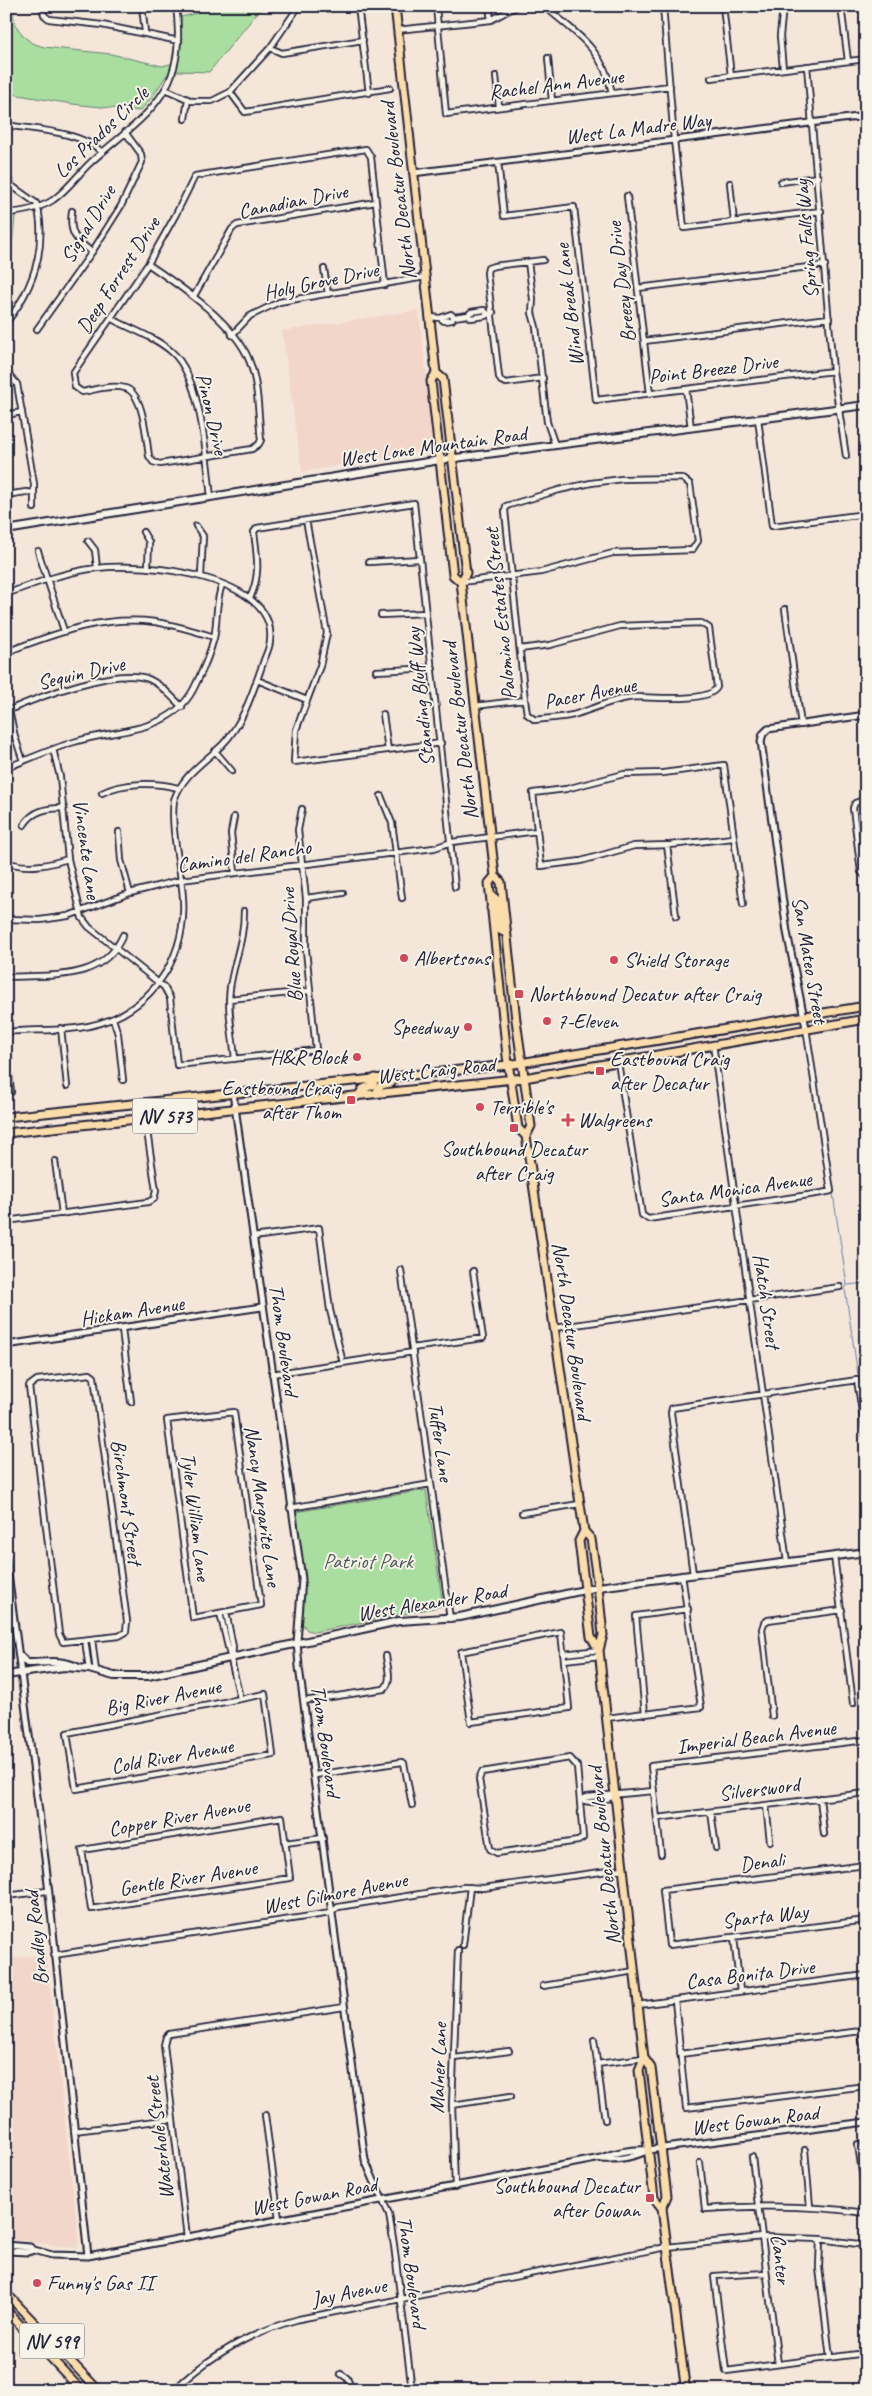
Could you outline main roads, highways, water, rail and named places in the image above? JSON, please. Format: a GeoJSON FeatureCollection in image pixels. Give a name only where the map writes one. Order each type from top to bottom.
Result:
{"type":"FeatureCollection","features":[{"type":"Feature","properties":{"kind":"main road","name":"North Decatur Boulevard"},"geometry":{"type":"LineString","coordinates":[[395,6],[436,372],[431,382],[453,574],[461,582]]}},
{"type":"Feature","properties":{"kind":"main road","name":"North Decatur Boulevard"},"geometry":{"type":"LineString","coordinates":[[436,372],[443,380],[453,458],[466,573],[461,582],[474,706],[495,876],[500,882],[522,1063],[532,1126],[526,1136]]}},
{"type":"Feature","properties":{"kind":"main road","name":"West Lone Mountain Road"},"geometry":{"type":"LineString","coordinates":[[6,530],[453,458],[866,405]]}},
{"type":"Feature","properties":{"kind":"main road","name":"North Decatur Boulevard"},"geometry":{"type":"LineString","coordinates":[[495,876],[489,884],[508,1065],[518,1128],[526,1136],[584,1531],[591,1539],[604,1635],[599,1653]]}},
{"type":"Feature","properties":{"kind":"main road"},"geometry":{"type":"LineString","coordinates":[[490,894],[496,899],[498,911],[505,918]]}},
{"type":"Feature","properties":{"kind":"main road"},"geometry":{"type":"LineString","coordinates":[[492,908],[499,917],[500,930],[506,933]]}},
{"type":"Feature","properties":{"kind":"main road","name":"West Craig Road"},"geometry":{"type":"LineString","coordinates":[[6,1117],[508,1065],[866,1006]]}},
{"type":"Feature","properties":{"kind":"main road","name":"West Craig Road"},"geometry":{"type":"LineString","coordinates":[[6,1133],[524,1078],[866,1019]]}},
{"type":"Feature","properties":{"kind":"main road"},"geometry":{"type":"LineString","coordinates":[[654,1042],[656,1055]]}},
{"type":"Feature","properties":{"kind":"main road"},"geometry":{"type":"LineString","coordinates":[[376,1094],[381,1085],[391,1083],[394,1076]]}},
{"type":"Feature","properties":{"kind":"main road"},"geometry":{"type":"LineString","coordinates":[[358,1096],[363,1089],[373,1085],[375,1078]]}},
{"type":"Feature","properties":{"kind":"main road","name":"North Decatur Boulevard"},"geometry":{"type":"LineString","coordinates":[[584,1531],[579,1541],[591,1637],[599,1653],[644,2058],[651,2068],[667,2196],[662,2208],[685,2388]]}},
{"type":"Feature","properties":{"kind":"main road","name":"West Alexander Road"},"geometry":{"type":"LineString","coordinates":[[6,1675],[48,1668],[92,1670],[114,1676],[148,1676],[297,1642],[399,1622],[450,1619],[586,1589],[866,1552]]}},
{"type":"Feature","properties":{"kind":"main road"},"geometry":{"type":"LineString","coordinates":[[19,1655],[27,1662],[53,1661],[69,1663],[81,1669]]}},
{"type":"Feature","properties":{"kind":"main road","name":"North Decatur Boulevard"},"geometry":{"type":"LineString","coordinates":[[644,2058],[639,2070],[648,2150],[654,2198],[662,2208]]}},
{"type":"Feature","properties":{"kind":"main road","name":"NV 599"},"geometry":{"type":"LineString","coordinates":[[6,2293],[98,2390]]}},
{"type":"Feature","properties":{"kind":"main road","name":"NV 599"},"geometry":{"type":"LineString","coordinates":[[6,2310],[81,2390]]}},
{"type":"Feature","properties":{"kind":"waterway"},"geometry":{"type":"LineString","coordinates":[[833,1194],[858,1375]]}},
{"type":"Feature","properties":{"kind":"waterway"},"geometry":{"type":"LineString","coordinates":[[848,1285],[866,1283]]}},
{"type":"Feature","properties":{"kind":"place","name":"Albertsons"},"geometry":{"type":"Point","coordinates":[404,958]}},
{"type":"Feature","properties":{"kind":"place","name":"Shield Storage"},"geometry":{"type":"Point","coordinates":[614,960]}},
{"type":"Feature","properties":{"kind":"place","name":"Northbound Decatur after Craig"},"geometry":{"type":"Point","coordinates":[519,994]}},
{"type":"Feature","properties":{"kind":"place","name":"7-Eleven"},"geometry":{"type":"Point","coordinates":[547,1021]}},
{"type":"Feature","properties":{"kind":"place","name":"Speedway"},"geometry":{"type":"Point","coordinates":[468,1027]}},
{"type":"Feature","properties":{"kind":"place","name":"H&R Block"},"geometry":{"type":"Point","coordinates":[357,1057]}},
{"type":"Feature","properties":{"kind":"place","name":"Eastbound Craig after Decatur"},"geometry":{"type":"Point","coordinates":[600,1071]}},
{"type":"Feature","properties":{"kind":"place","name":"Eastbound Craig after Thom"},"geometry":{"type":"Point","coordinates":[351,1100]}},
{"type":"Feature","properties":{"kind":"place","name":"Terrible's"},"geometry":{"type":"Point","coordinates":[480,1107]}},
{"type":"Feature","properties":{"kind":"place","name":"Walgreens"},"geometry":{"type":"Point","coordinates":[568,1120]}},
{"type":"Feature","properties":{"kind":"place","name":"Southbound Decatur after Craig"},"geometry":{"type":"Point","coordinates":[514,1128]}},
{"type":"Feature","properties":{"kind":"place","name":"Southbound Decatur after Gowan"},"geometry":{"type":"Point","coordinates":[650,2198]}},
{"type":"Feature","properties":{"kind":"place","name":"Funny's Gas II"},"geometry":{"type":"Point","coordinates":[37,2283]}},
{"type":"Feature","properties":{"kind":"park label","name":"Patriot Park"},"geometry":{"type":"Point","coordinates":[368,1561]}}]}
